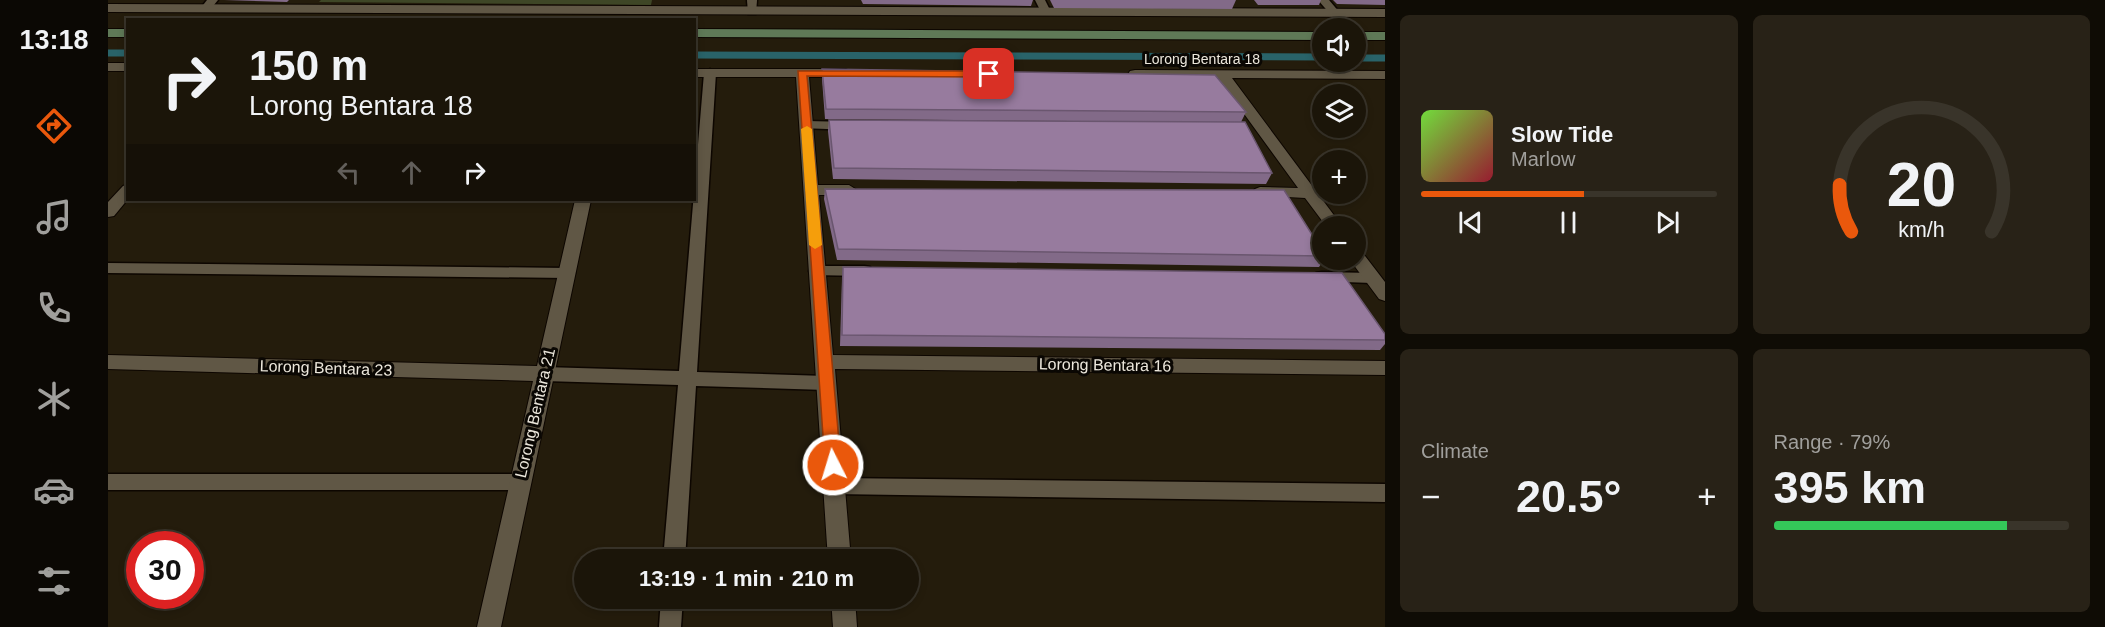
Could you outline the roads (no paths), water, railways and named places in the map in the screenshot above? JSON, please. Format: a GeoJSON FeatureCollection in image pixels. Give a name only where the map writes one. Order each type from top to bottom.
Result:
{"type":"FeatureCollection","features":[{"type":"Feature","properties":{"kind":"street"},"geometry":{"type":"LineString","coordinates":[[1240,0],[1250,13]]}},
{"type":"Feature","properties":{"kind":"street"},"geometry":{"type":"LineString","coordinates":[[119,6],[300,5],[667,10],[752,6],[841,6],[1046,12],[1385,13]]}},
{"type":"Feature","properties":{"kind":"street"},"geometry":{"type":"LineString","coordinates":[[108,33],[126,33]]}},
{"type":"Feature","properties":{"kind":"street"},"geometry":{"type":"LineString","coordinates":[[696,33],[1312,36]]}},
{"type":"Feature","properties":{"kind":"street"},"geometry":{"type":"LineString","coordinates":[[1366,36],[1385,36]]}},
{"type":"Feature","properties":{"kind":"street"},"geometry":{"type":"LineString","coordinates":[[702,73],[860,74]]}},
{"type":"Feature","properties":{"kind":"street"},"geometry":{"type":"LineString","coordinates":[[802,73],[839,549]]}},
{"type":"Feature","properties":{"kind":"street","name":"Lorong Bentara 18"},"geometry":{"type":"LineString","coordinates":[[1117,74],[1385,75]]}},
{"type":"Feature","properties":{"kind":"street"},"geometry":{"type":"LineString","coordinates":[[1222,74],[1255,127],[1327,216]]}},
{"type":"Feature","properties":{"kind":"street"},"geometry":{"type":"LineString","coordinates":[[811,190],[871,190]]}},
{"type":"Feature","properties":{"kind":"street"},"geometry":{"type":"LineString","coordinates":[[108,212],[126,191]]}},
{"type":"Feature","properties":{"kind":"street"},"geometry":{"type":"LineString","coordinates":[[1238,192],[1310,193]]}},
{"type":"Feature","properties":{"kind":"street","name":"Lorong Bentara 21"},"geometry":{"type":"LineString","coordinates":[[489,627],[583,201]]}},
{"type":"Feature","properties":{"kind":"street"},"geometry":{"type":"LineString","coordinates":[[1366,266],[1378,278],[1385,295]]}},
{"type":"Feature","properties":{"kind":"street","name":"Lorong Bentara 23"},"geometry":{"type":"LineString","coordinates":[[108,362],[544,374]]}},
{"type":"Feature","properties":{"kind":"street","name":"Lorong Bentara 16"},"geometry":{"type":"LineString","coordinates":[[825,362],[1385,368]]}},
{"type":"Feature","properties":{"kind":"street"},"geometry":{"type":"LineString","coordinates":[[844,609],[845,627]]}},
{"type":"Feature","properties":{"kind":"lane"},"geometry":{"type":"LineString","coordinates":[[1040,0],[1046,12]]}},
{"type":"Feature","properties":{"kind":"lane"},"geometry":{"type":"LineString","coordinates":[[1323,0],[1335,13]]}},
{"type":"Feature","properties":{"kind":"lane"},"geometry":{"type":"LineString","coordinates":[[696,195],[702,73]]}},
{"type":"Feature","properties":{"kind":"lane"},"geometry":{"type":"LineString","coordinates":[[806,125],[866,126]]}},
{"type":"Feature","properties":{"kind":"lane"},"geometry":{"type":"LineString","coordinates":[[675,549],[687,379],[696,201]]}},
{"type":"Feature","properties":{"kind":"lane"},"geometry":{"type":"LineString","coordinates":[[108,268],[567,273]]}},
{"type":"Feature","properties":{"kind":"lane"},"geometry":{"type":"LineString","coordinates":[[817,271],[876,271]]}},
{"type":"Feature","properties":{"kind":"lane"},"geometry":{"type":"LineString","coordinates":[[1301,277],[1378,278]]}},
{"type":"Feature","properties":{"kind":"lane"},"geometry":{"type":"LineString","coordinates":[[544,374],[826,383]]}},
{"type":"Feature","properties":{"kind":"lane"},"geometry":{"type":"LineString","coordinates":[[108,482],[520,482]]}},
{"type":"Feature","properties":{"kind":"lane"},"geometry":{"type":"LineString","coordinates":[[834,486],[1385,493]]}},
{"type":"Feature","properties":{"kind":"lane"},"geometry":{"type":"LineString","coordinates":[[669,627],[671,609]]}},
{"type":"Feature","properties":{"kind":"waterway"},"geometry":{"type":"LineString","coordinates":[[108,53],[126,53]]}},
{"type":"Feature","properties":{"kind":"waterway"},"geometry":{"type":"LineString","coordinates":[[696,55],[1312,57]]}},
{"type":"Feature","properties":{"kind":"waterway"},"geometry":{"type":"LineString","coordinates":[[1366,58],[1385,58]]}}]}
